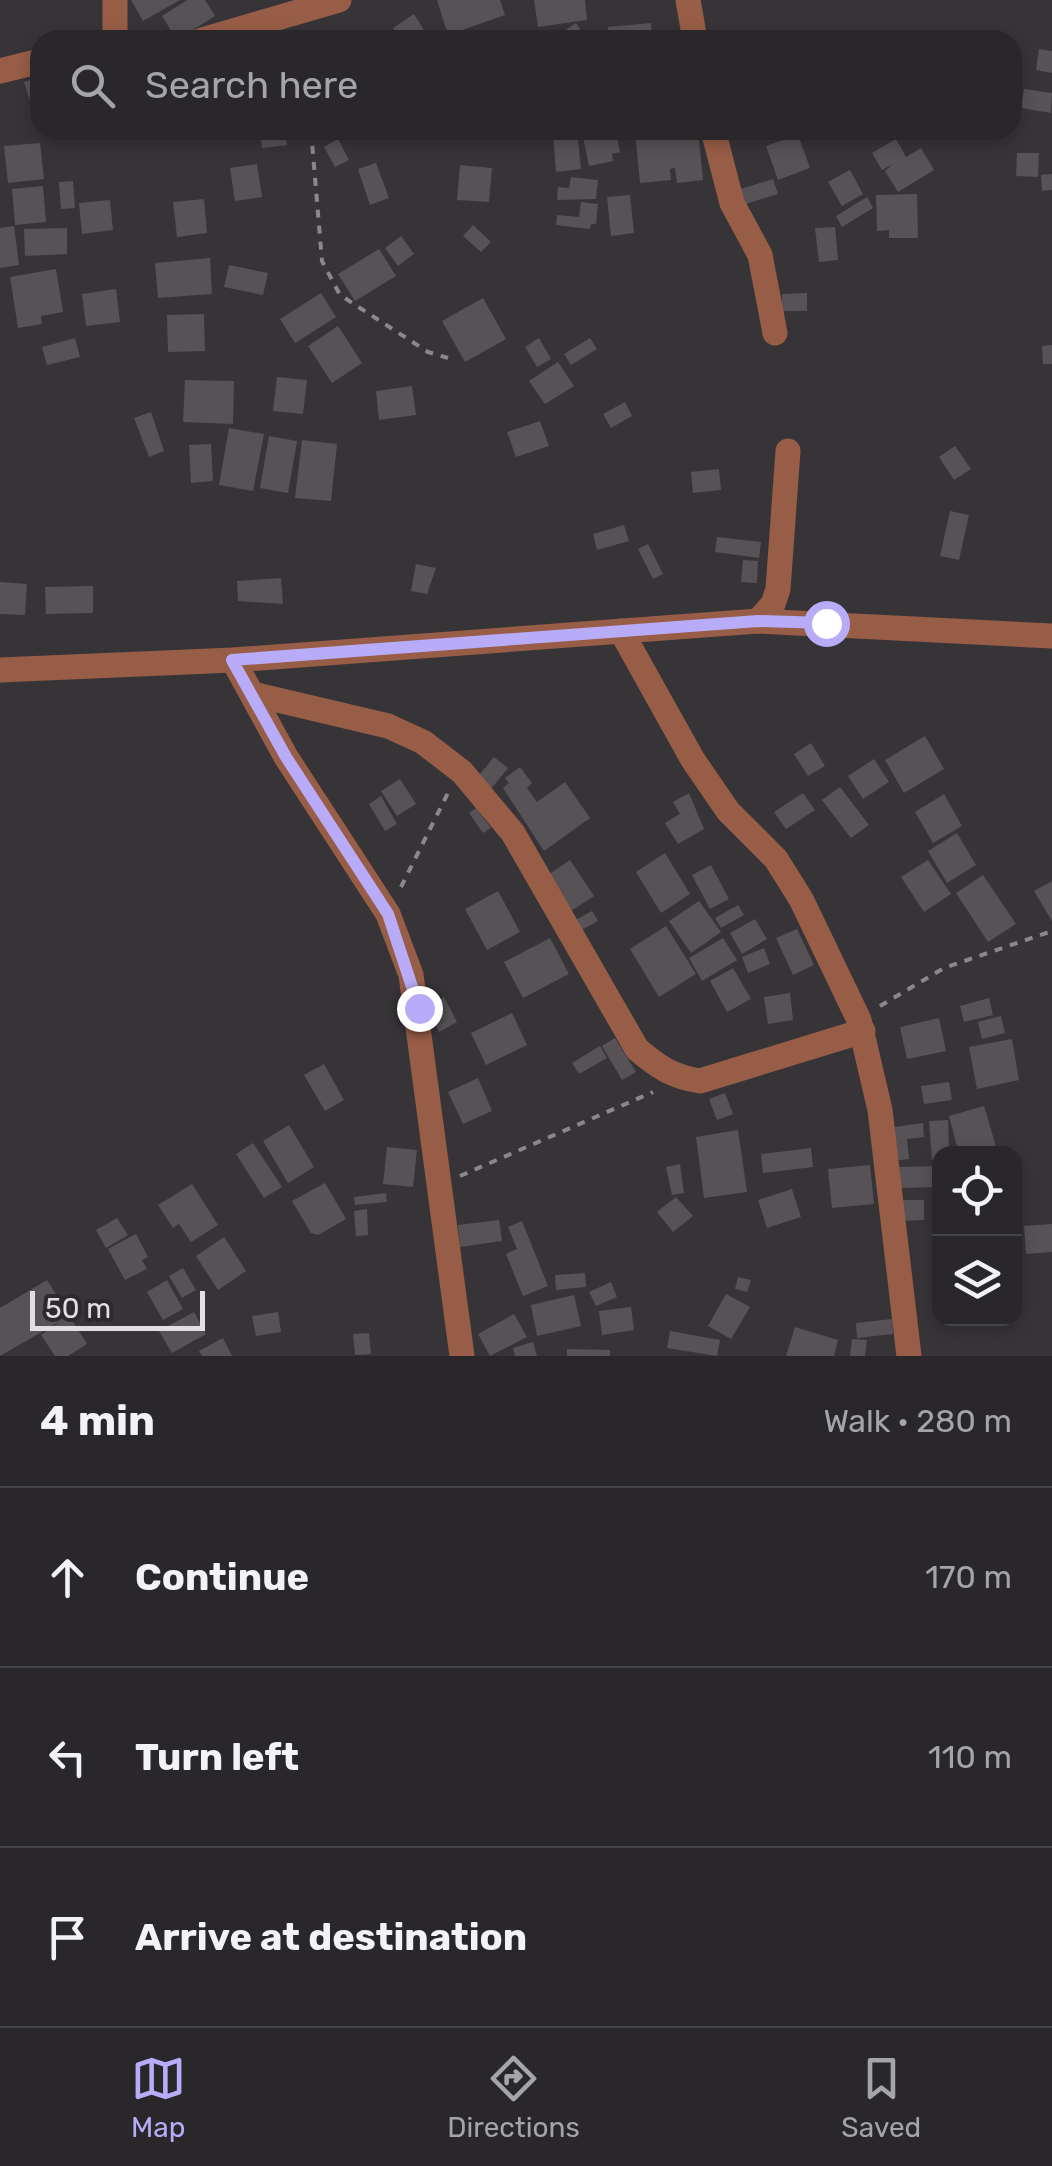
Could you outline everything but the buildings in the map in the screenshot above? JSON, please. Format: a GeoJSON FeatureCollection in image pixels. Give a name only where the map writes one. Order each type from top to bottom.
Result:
{"type":"FeatureCollection","features":[{"type":"Feature","properties":{"kind":"street"},"geometry":{"type":"LineString","coordinates":[[115,0],[115,30]]}},
{"type":"Feature","properties":{"kind":"street"},"geometry":{"type":"LineString","coordinates":[[236,30],[337,0]]}},
{"type":"Feature","properties":{"kind":"street"},"geometry":{"type":"LineString","coordinates":[[688,0],[693,30]]}},
{"type":"Feature","properties":{"kind":"street"},"geometry":{"type":"LineString","coordinates":[[0,72],[30,64]]}},
{"type":"Feature","properties":{"kind":"street"},"geometry":{"type":"LineString","coordinates":[[716,140],[732,202],[760,255],[775,333]]}},
{"type":"Feature","properties":{"kind":"street"},"geometry":{"type":"LineString","coordinates":[[758,621],[778,589],[788,451]]}},
{"type":"Feature","properties":{"kind":"street"},"geometry":{"type":"LineString","coordinates":[[0,670],[232,660],[758,621],[1052,636]]}},
{"type":"Feature","properties":{"kind":"street"},"geometry":{"type":"LineString","coordinates":[[622,631],[693,760],[728,811],[776,859],[801,899],[861,1026],[880,1110],[909,1356]]}},
{"type":"Feature","properties":{"kind":"street"},"geometry":{"type":"LineString","coordinates":[[232,660],[388,914],[419,1008],[462,1356]]}},
{"type":"Feature","properties":{"kind":"street"},"geometry":{"type":"LineString","coordinates":[[252,694],[388,726],[423,742],[462,772],[513,834],[637,1049],[677,1078],[700,1081],[861,1026]]}},
{"type":"Feature","properties":{"kind":"path"},"geometry":{"type":"LineString","coordinates":[[313,140],[322,261],[340,295],[428,352],[448,358]]}},
{"type":"Feature","properties":{"kind":"path"},"geometry":{"type":"LineString","coordinates":[[388,914],[426,830],[462,772]]}},
{"type":"Feature","properties":{"kind":"path"},"geometry":{"type":"LineString","coordinates":[[861,1026],[944,968],[1052,931]]}},
{"type":"Feature","properties":{"kind":"path"},"geometry":{"type":"LineString","coordinates":[[438,1186],[632,1104],[677,1078]]}},
{"type":"Feature","properties":{"kind":"route"},"geometry":{"type":"LineString","coordinates":[[419,1008],[388,914],[286,757],[232,660],[758,621],[826,623]]}}]}
